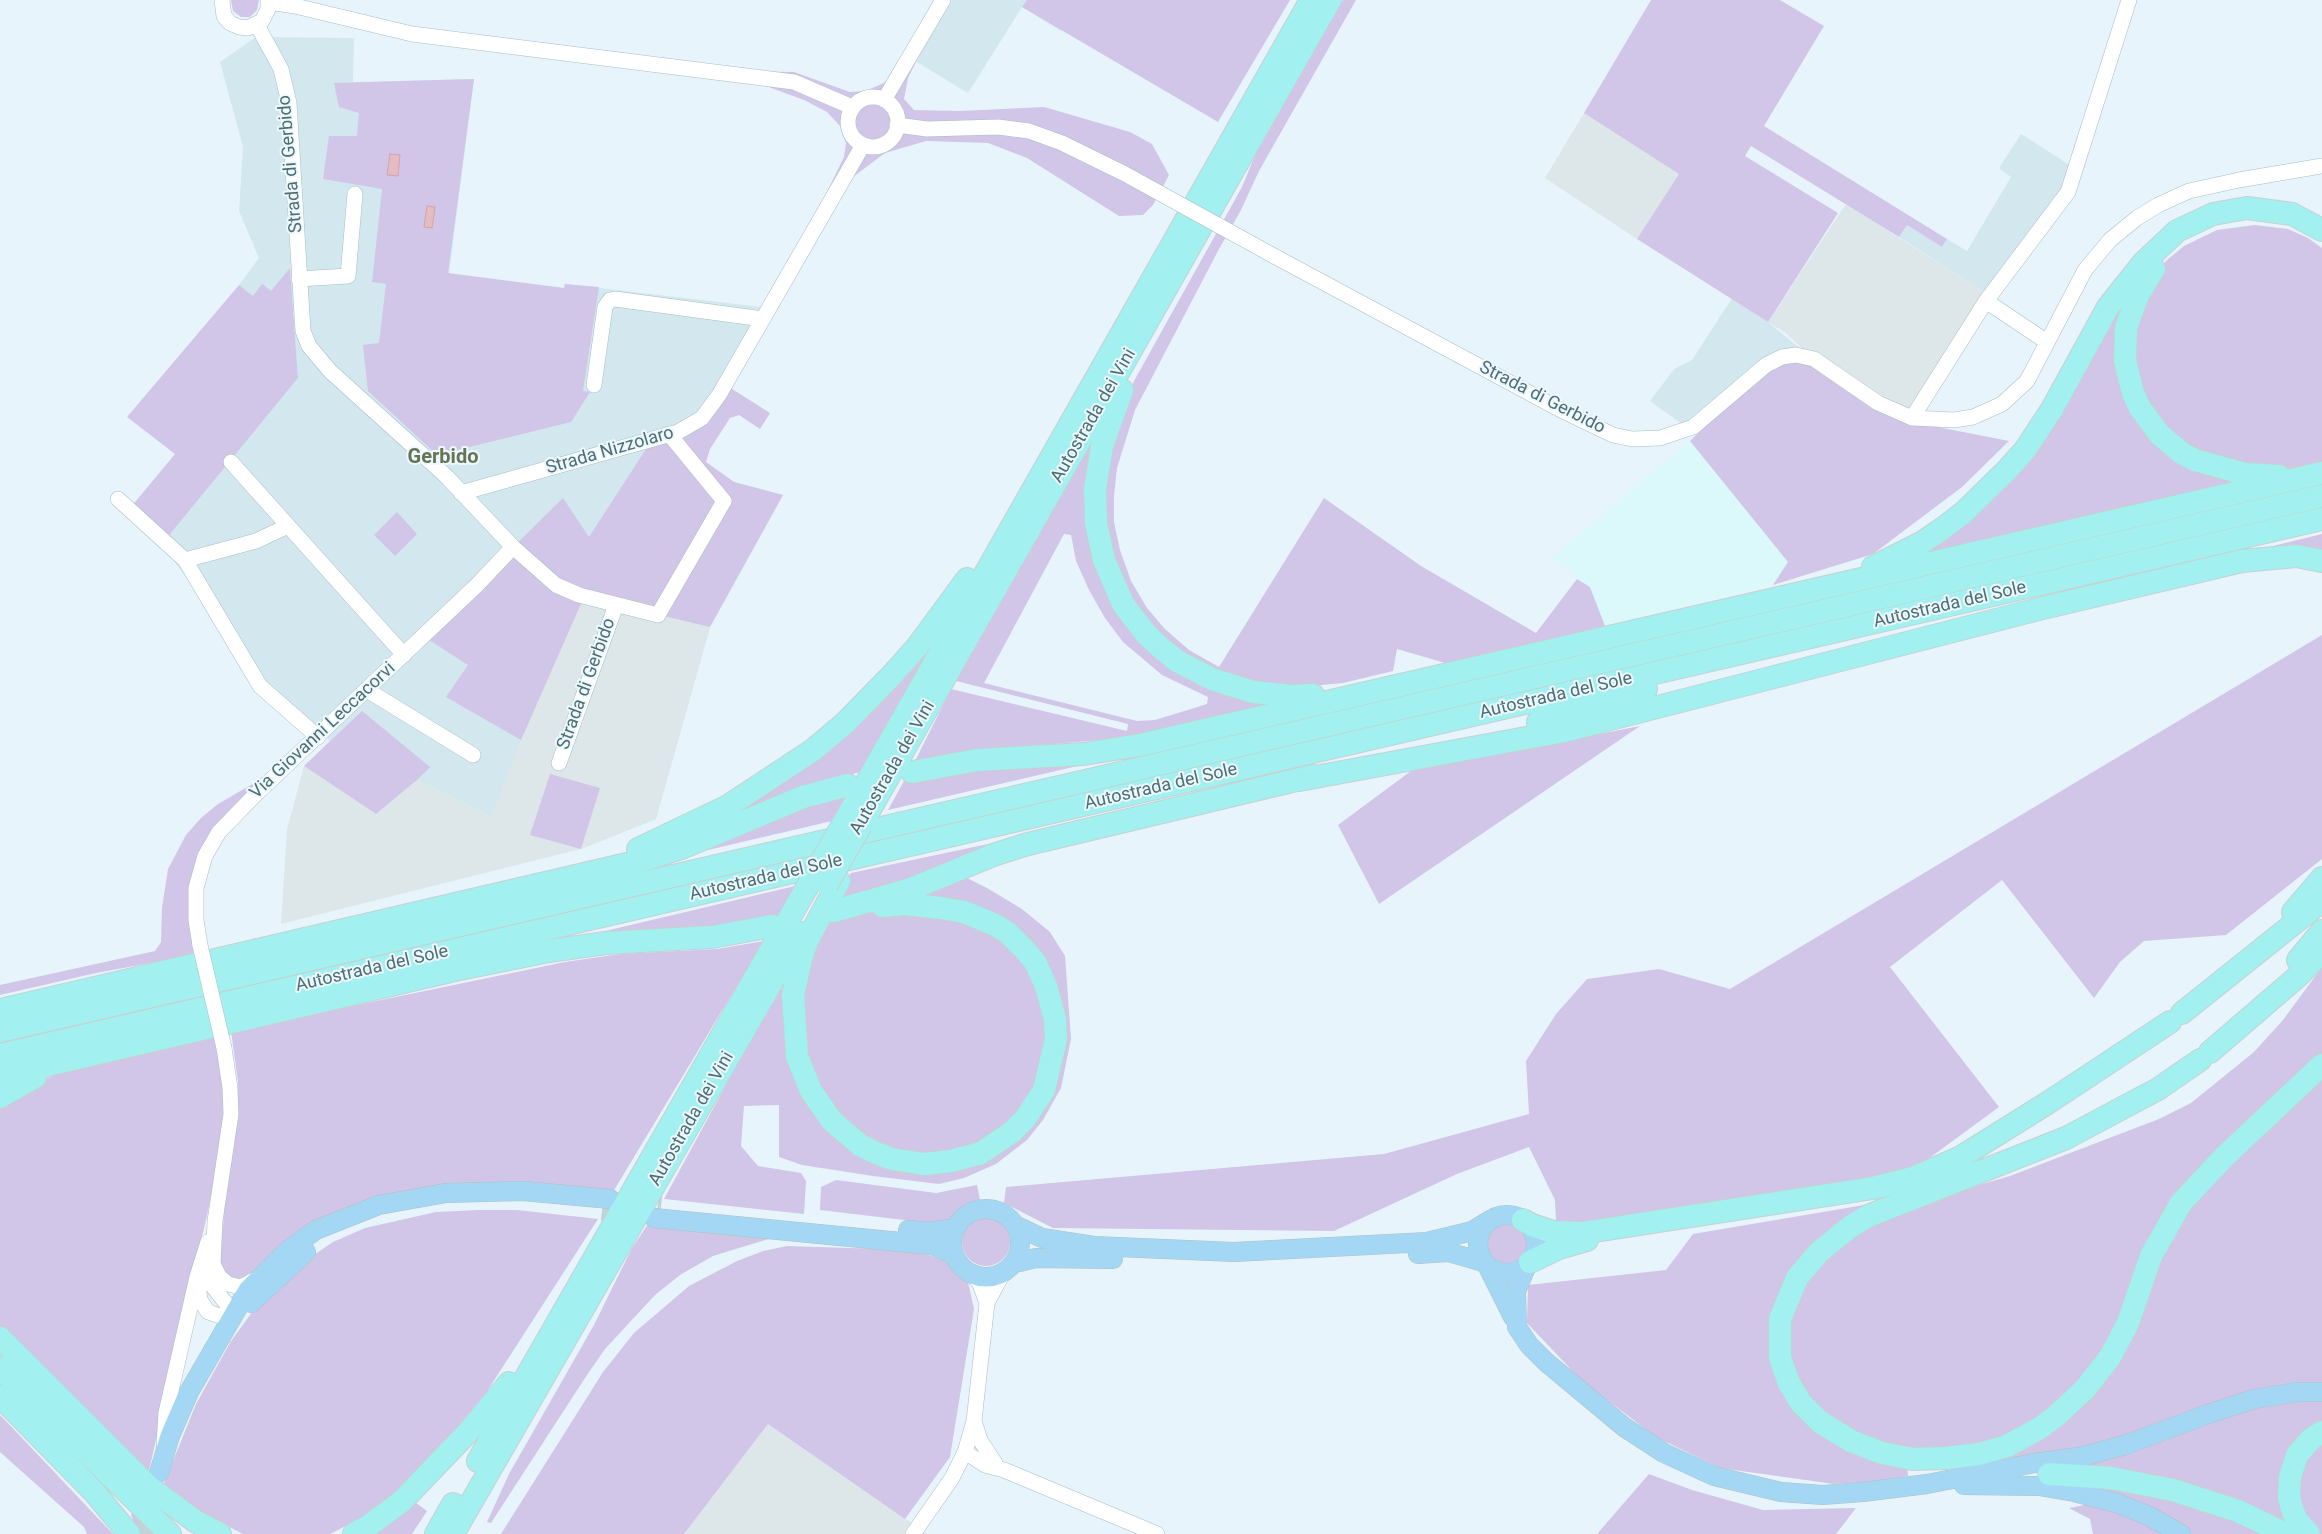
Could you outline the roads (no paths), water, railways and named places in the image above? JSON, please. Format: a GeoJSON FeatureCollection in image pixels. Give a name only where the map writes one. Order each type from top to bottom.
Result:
{"type":"FeatureCollection","features":[{"type":"Feature","properties":{"kind":"highway","name":"Autostrada dei Vini"},"geometry":{"type":"LineString","coordinates":[[453,1534],[824,885],[1074,418],[1311,0]]}},
{"type":"Feature","properties":{"kind":"highway","name":"Autostrada dei Vini"},"geometry":{"type":"LineString","coordinates":[[859,818],[1184,258],[1330,0]]}},
{"type":"Feature","properties":{"kind":"highway"},"geometry":{"type":"LineString","coordinates":[[1789,594],[1847,577],[1899,555],[1942,529],[1990,489],[2025,450],[2052,409],[2108,307],[2143,263],[2177,231],[2214,214],[2246,208],[2292,214],[2322,230]]}},
{"type":"Feature","properties":{"kind":"highway"},"geometry":{"type":"LineString","coordinates":[[2322,243],[2296,228],[2262,220],[2225,223],[2190,237],[2167,254],[2146,280],[2131,312],[2125,346],[2129,378],[2140,408],[2160,435],[2184,454],[2209,466],[2245,474],[2280,476],[2322,473]]}},
{"type":"Feature","properties":{"kind":"highway"},"geometry":{"type":"LineString","coordinates":[[1184,258],[1151,337],[1116,401],[1102,446],[1098,468],[1095,489],[1096,523],[1110,576],[1123,604],[1146,634],[1177,661],[1212,679],[1253,692],[1292,696],[1319,695],[1433,676]]}},
{"type":"Feature","properties":{"kind":"highway"},"geometry":{"type":"LineString","coordinates":[[463,902],[516,884],[561,874],[600,862],[660,839],[728,806],[813,750],[845,723],[917,647],[989,547],[1012,508],[1074,418]]}},
{"type":"Feature","properties":{"kind":"highway"},"geometry":{"type":"LineString","coordinates":[[912,772],[977,760],[1116,750],[2322,473]]}},
{"type":"Feature","properties":{"kind":"highway","name":"Autostrada del Sole"},"geometry":{"type":"LineString","coordinates":[[0,1031],[2322,496]]}},
{"type":"Feature","properties":{"kind":"highway","name":"Autostrada del Sole"},"geometry":{"type":"LineString","coordinates":[[0,1055],[2322,519]]}},
{"type":"Feature","properties":{"kind":"highway"},"geometry":{"type":"LineString","coordinates":[[1300,780],[1564,731],[2039,609],[2242,561],[2296,556],[2322,562]]}},
{"type":"Feature","properties":{"kind":"highway"},"geometry":{"type":"LineString","coordinates":[[859,818],[824,885],[800,959],[793,995],[797,1056],[802,1074],[822,1108],[846,1133],[876,1153],[892,1159],[924,1164],[951,1161],[981,1153],[1012,1132],[1025,1119],[1044,1090],[1056,1039],[1056,1019],[1046,986],[1035,962],[1007,932],[964,912],[941,908],[890,905],[832,914],[911,889],[996,854],[1028,844],[1566,715],[1792,642]]}},
{"type":"Feature","properties":{"kind":"highway"},"geometry":{"type":"LineString","coordinates":[[0,1010],[649,858],[684,847],[803,797],[848,785]]}},
{"type":"Feature","properties":{"kind":"highway"},"geometry":{"type":"LineString","coordinates":[[2259,952],[2322,878]]}},
{"type":"Feature","properties":{"kind":"highway","name":"Autostrada dei Vini"},"geometry":{"type":"LineString","coordinates":[[436,1534],[642,1176],[824,885]]}},
{"type":"Feature","properties":{"kind":"highway"},"geometry":{"type":"LineString","coordinates":[[1523,1220],[1553,1232],[1582,1233],[1873,1188],[1913,1178],[1969,1152],[2049,1102],[2176,1017],[2322,901]]}},
{"type":"Feature","properties":{"kind":"highway"},"geometry":{"type":"LineString","coordinates":[[0,1076],[549,951],[606,943],[712,937],[772,926]]}},
{"type":"Feature","properties":{"kind":"highway"},"geometry":{"type":"LineString","coordinates":[[2254,1012],[2322,931]]}},
{"type":"Feature","properties":{"kind":"highway"},"geometry":{"type":"LineString","coordinates":[[2322,952],[2296,978],[2254,1012],[2205,1056],[2158,1089],[2089,1127],[2038,1150],[1884,1209],[1850,1227],[1806,1265],[1790,1291],[1784,1306],[1779,1333],[1780,1358],[1794,1393],[1820,1422],[1836,1434],[1868,1449],[1913,1458],[1946,1458],[1979,1454],[2007,1446],[2056,1416],[2085,1389],[2118,1343],[2136,1303],[2151,1256],[2181,1203],[2213,1168],[2322,1066]]}},
{"type":"Feature","properties":{"kind":"highway"},"geometry":{"type":"LineString","coordinates":[[0,1096],[40,1075],[145,1042]]}},
{"type":"Feature","properties":{"kind":"highway"},"geometry":{"type":"LineString","coordinates":[[354,1534],[368,1527],[402,1501],[473,1427],[503,1392],[577,1269],[642,1176]]}},
{"type":"Feature","properties":{"kind":"highway"},"geometry":{"type":"LineString","coordinates":[[1529,1264],[1559,1248],[1582,1241],[1871,1197],[1967,1176]]}},
{"type":"Feature","properties":{"kind":"highway"},"geometry":{"type":"LineString","coordinates":[[0,1338],[149,1487],[180,1511],[220,1534]]}},
{"type":"Feature","properties":{"kind":"highway"},"geometry":{"type":"LineString","coordinates":[[0,1349],[63,1416],[107,1473]]}},
{"type":"Feature","properties":{"kind":"highway"},"geometry":{"type":"LineString","coordinates":[[0,1368],[170,1534]]}},
{"type":"Feature","properties":{"kind":"highway"},"geometry":{"type":"LineString","coordinates":[[0,1396],[94,1492],[129,1534]]}},
{"type":"Feature","properties":{"kind":"highway"},"geometry":{"type":"LineString","coordinates":[[0,1408],[51,1458],[94,1492]]}},
{"type":"Feature","properties":{"kind":"highway"},"geometry":{"type":"LineString","coordinates":[[2308,1534],[2297,1520],[2292,1509],[2289,1497],[2290,1477],[2297,1455],[2311,1439],[2322,1432]]}},
{"type":"Feature","properties":{"kind":"highway"},"geometry":{"type":"LineString","coordinates":[[2049,1474],[2111,1478],[2173,1490],[2238,1511],[2286,1534]]}},
{"type":"Feature","properties":{"kind":"main road"},"geometry":{"type":"LineString","coordinates":[[161,1464],[189,1392],[248,1290],[286,1252],[316,1230],[360,1212],[400,1200],[446,1193],[500,1190],[606,1205],[506,1202],[462,1203],[417,1209],[377,1219],[338,1234],[308,1251],[232,1320]]}},
{"type":"Feature","properties":{"kind":"main road"},"geometry":{"type":"LineString","coordinates":[[1517,1327],[1516,1291],[1529,1264],[1536,1244],[1534,1235],[1523,1220],[1512,1215],[1500,1216],[1490,1220],[1472,1231],[1427,1242],[1234,1252],[1094,1246],[1042,1238],[1016,1225],[998,1211],[983,1209],[964,1217],[953,1236],[954,1255],[959,1264],[974,1276],[984,1278],[1036,1258],[1212,1263],[1339,1259],[1448,1252],[1486,1264],[1499,1272],[1511,1273],[1529,1264]]}},
{"type":"Feature","properties":{"kind":"main road"},"geometry":{"type":"LineString","coordinates":[[954,1255],[932,1245],[658,1212],[930,1232],[956,1228]]}},
{"type":"Feature","properties":{"kind":"main road"},"geometry":{"type":"LineString","coordinates":[[1490,1220],[1482,1229],[1478,1240],[1479,1255],[1500,1287],[1524,1340],[1540,1357],[1611,1417],[1654,1447],[1702,1472],[1751,1486],[1807,1494],[1839,1494],[1927,1484],[2049,1474]]}},
{"type":"Feature","properties":{"kind":"main road"},"geometry":{"type":"LineString","coordinates":[[1009,1268],[1021,1244],[1016,1225]]}},
{"type":"Feature","properties":{"kind":"main road"},"geometry":{"type":"LineString","coordinates":[[1927,1484],[2103,1451],[2254,1399],[2298,1392],[2322,1392]]}},
{"type":"Feature","properties":{"kind":"main road"},"geometry":{"type":"LineString","coordinates":[[1927,1484],[2040,1486],[2074,1492],[2132,1509],[2182,1534]]}},
{"type":"Feature","properties":{"kind":"street"},"geometry":{"type":"LineString","coordinates":[[222,0],[224,16],[230,23],[239,27],[248,28],[257,25],[266,16],[269,1],[421,35],[794,82],[852,107]]}},
{"type":"Feature","properties":{"kind":"street"},"geometry":{"type":"LineString","coordinates":[[884,100],[943,0]]}},
{"type":"Feature","properties":{"kind":"street"},"geometry":{"type":"LineString","coordinates":[[2129,0],[2068,192],[1986,301],[1912,418],[1954,420],[1973,417],[2002,404],[2026,381],[2085,270],[2110,240],[2136,218],[2158,205],[2189,191],[2239,180],[2322,166]]}},
{"type":"Feature","properties":{"kind":"street","name":"Strada di Gerbido"},"geometry":{"type":"LineString","coordinates":[[257,25],[281,69],[289,103],[303,331],[308,346],[330,370],[446,476],[514,547],[556,585],[579,595],[658,615],[724,502],[669,434]]}},
{"type":"Feature","properties":{"kind":"street"},"geometry":{"type":"LineString","coordinates":[[867,97],[876,97],[884,100],[892,106],[897,115],[897,126],[888,141],[881,145],[863,145],[850,133],[848,124],[852,107],[867,97]]}},
{"type":"Feature","properties":{"kind":"street","name":"Strada di Gerbido"},"geometry":{"type":"LineString","coordinates":[[897,126],[927,129],[998,127],[1029,131],[1062,143],[1125,174],[1559,409],[1613,435],[1632,439],[1660,438],[1693,427],[1766,365],[1782,357],[1796,354],[1814,359],[1878,403],[1912,418]]}},
{"type":"Feature","properties":{"kind":"street","name":"Strada Nizzolaro"},"geometry":{"type":"LineString","coordinates":[[461,493],[669,434],[702,418],[720,395],[863,145]]}},
{"type":"Feature","properties":{"kind":"street"},"geometry":{"type":"LineString","coordinates":[[299,279],[348,276],[355,194]]}},
{"type":"Feature","properties":{"kind":"street"},"geometry":{"type":"LineString","coordinates":[[594,384],[605,307],[610,300],[615,299],[763,319]]}},
{"type":"Feature","properties":{"kind":"street"},"geometry":{"type":"LineString","coordinates":[[1986,301],[2047,342]]}},
{"type":"Feature","properties":{"kind":"street"},"geometry":{"type":"LineString","coordinates":[[231,462],[404,654]]}},
{"type":"Feature","properties":{"kind":"street"},"geometry":{"type":"LineString","coordinates":[[118,499],[185,560],[260,686],[318,737]]}},
{"type":"Feature","properties":{"kind":"street"},"geometry":{"type":"LineString","coordinates":[[185,560],[256,540],[288,526]]}},
{"type":"Feature","properties":{"kind":"street","name":"Via Giovanni Leccacorvi"},"geometry":{"type":"LineString","coordinates":[[215,1221],[231,1114],[230,1088],[224,1048],[196,920],[196,888],[205,856],[211,843],[255,795],[318,737],[514,547]]}},
{"type":"Feature","properties":{"kind":"street","name":"Strada di Gerbido"},"geometry":{"type":"LineString","coordinates":[[559,763],[616,605]]}},
{"type":"Feature","properties":{"kind":"street"},"geometry":{"type":"LineString","coordinates":[[367,690],[472,755]]}},
{"type":"Feature","properties":{"kind":"street"},"geometry":{"type":"LineString","coordinates":[[215,1221],[209,1275],[214,1290],[228,1306],[232,1320]]}},
{"type":"Feature","properties":{"kind":"street"},"geometry":{"type":"LineString","coordinates":[[161,1464],[166,1413],[197,1277],[215,1221]]}},
{"type":"Feature","properties":{"kind":"street"},"geometry":{"type":"LineString","coordinates":[[213,1237],[213,1264],[223,1280],[241,1287],[259,1278]]}},
{"type":"Feature","properties":{"kind":"street"},"geometry":{"type":"LineString","coordinates":[[919,1532],[952,1478],[965,1452],[974,1421],[987,1303],[1009,1268]]}},
{"type":"Feature","properties":{"kind":"street"},"geometry":{"type":"LineString","coordinates":[[974,1276],[980,1284],[987,1303]]}},
{"type":"Feature","properties":{"kind":"street"},"geometry":{"type":"LineString","coordinates":[[197,1277],[198,1292],[204,1306],[214,1315],[232,1320]]}},
{"type":"Feature","properties":{"kind":"street"},"geometry":{"type":"LineString","coordinates":[[974,1421],[980,1440],[997,1467]]}},
{"type":"Feature","properties":{"kind":"street"},"geometry":{"type":"LineString","coordinates":[[965,1452],[982,1456],[997,1467],[1157,1534]]}},
{"type":"Feature","properties":{"kind":"street"},"geometry":{"type":"LineString","coordinates":[[952,1478],[977,1469],[997,1467]]}},
{"type":"Feature","properties":{"kind":"tunnel"},"geometry":{"type":"LineString","coordinates":[[630,1202],[661,1206]]}},
{"type":"Feature","properties":{"kind":"tunnel"},"geometry":{"type":"LineString","coordinates":[[602,1211],[633,1215]]}},
{"type":"Feature","properties":{"kind":"tunnel"},"geometry":{"type":"LineString","coordinates":[[143,1534],[151,1501]]}},
{"type":"Feature","properties":{"kind":"district","name":"Gerbido"},"geometry":{"type":"Point","coordinates":[443,458]}}]}
